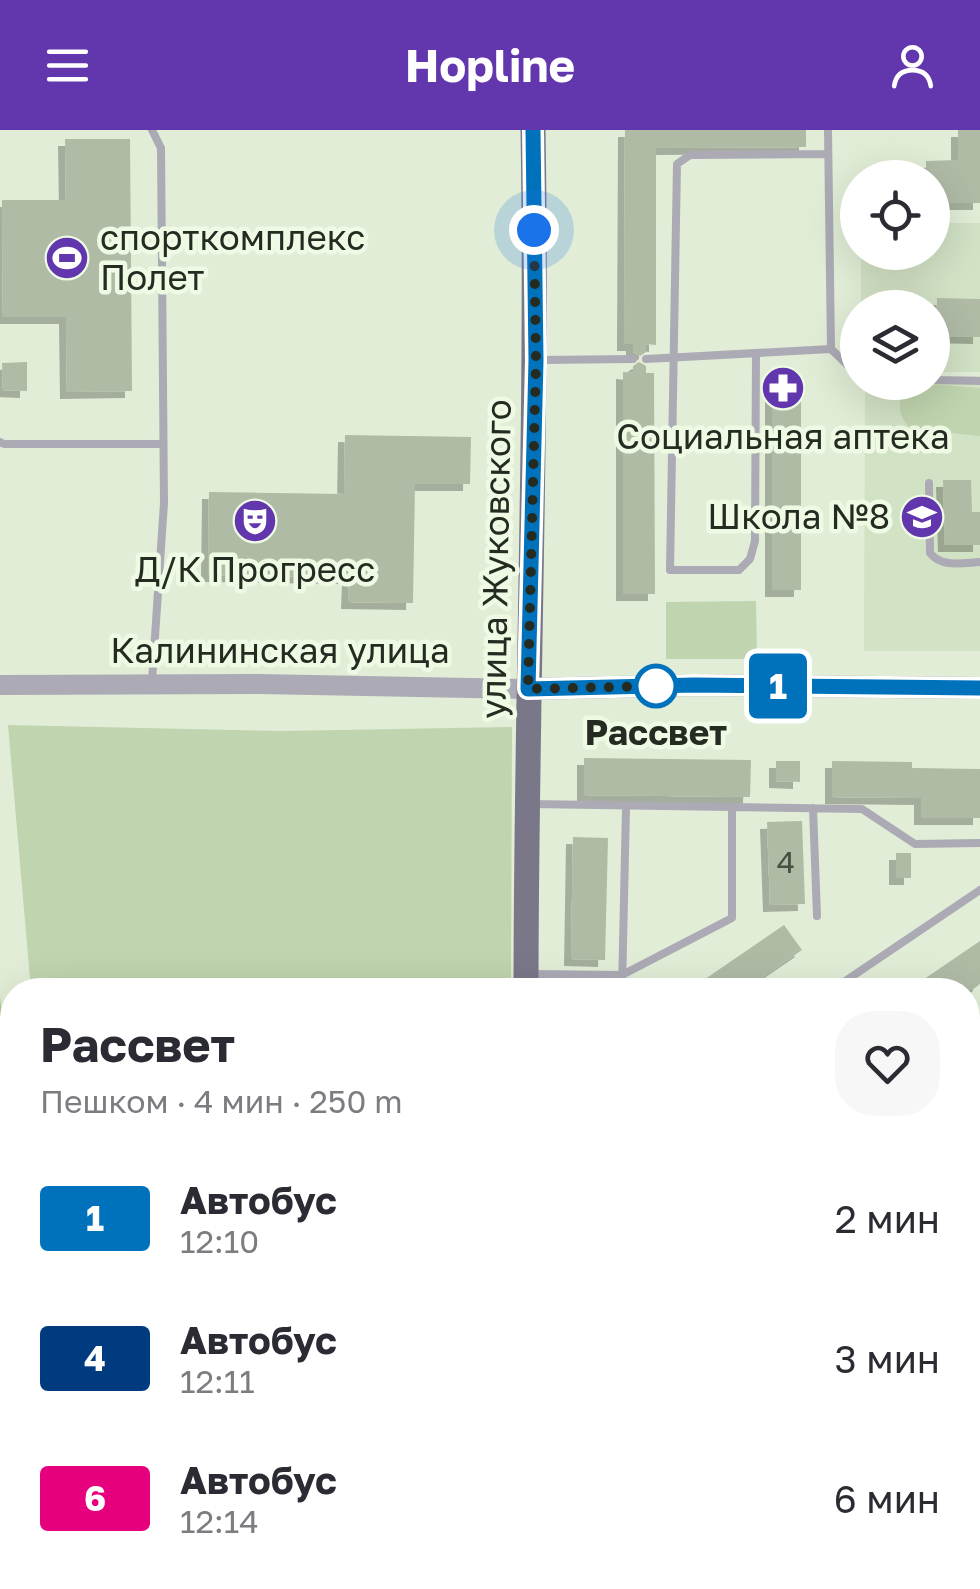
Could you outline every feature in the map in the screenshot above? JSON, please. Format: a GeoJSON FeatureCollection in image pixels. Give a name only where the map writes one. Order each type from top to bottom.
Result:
{"type":"FeatureCollection","features":[{"type":"Feature","properties":{"kind":"main road","name":"улица Жуковского"},"geometry":{"type":"LineString","coordinates":[[526,978],[536,360],[533,130]]}},
{"type":"Feature","properties":{"kind":"main road","name":"Калининская улица"},"geometry":{"type":"LineString","coordinates":[[528,689],[694,685],[980,688]]}},
{"type":"Feature","properties":{"kind":"street","name":"Калининская улица"},"geometry":{"type":"LineString","coordinates":[[0,685],[528,689]]}},
{"type":"Feature","properties":{"kind":"lane"},"geometry":{"type":"LineString","coordinates":[[152,130],[160,148],[164,504],[152,685]]}},
{"type":"Feature","properties":{"kind":"lane"},"geometry":{"type":"LineString","coordinates":[[828,130],[832,349],[840,357]]}},
{"type":"Feature","properties":{"kind":"lane"},"geometry":{"type":"LineString","coordinates":[[756,353],[755,540],[750,559],[739,570],[670,570],[677,164],[690,155],[828,154]]}},
{"type":"Feature","properties":{"kind":"lane"},"geometry":{"type":"LineString","coordinates":[[646,359],[832,349]]}},
{"type":"Feature","properties":{"kind":"lane"},"geometry":{"type":"LineString","coordinates":[[536,360],[633,360]]}},
{"type":"Feature","properties":{"kind":"lane"},"geometry":{"type":"LineString","coordinates":[[950,380],[980,381]]}},
{"type":"Feature","properties":{"kind":"lane"},"geometry":{"type":"LineString","coordinates":[[0,442],[163,444]]}},
{"type":"Feature","properties":{"kind":"lane"},"geometry":{"type":"LineString","coordinates":[[929,484],[930,552],[944,563],[980,562]]}},
{"type":"Feature","properties":{"kind":"lane"},"geometry":{"type":"LineString","coordinates":[[526,804],[862,810],[915,844],[980,843]]}},
{"type":"Feature","properties":{"kind":"lane"},"geometry":{"type":"LineString","coordinates":[[581,978],[622,975],[732,918],[732,807]]}},
{"type":"Feature","properties":{"kind":"lane"},"geometry":{"type":"LineString","coordinates":[[622,975],[626,808]]}},
{"type":"Feature","properties":{"kind":"lane"},"geometry":{"type":"LineString","coordinates":[[813,808],[817,916]]}},
{"type":"Feature","properties":{"kind":"lane"},"geometry":{"type":"LineString","coordinates":[[850,978],[980,890]]}},
{"type":"Feature","properties":{"kind":"shaded area"},"geometry":{"type":"Polygon","coordinates":[[[950,223],[980,223],[980,372],[950,372],[950,290],[861,290],[861,270],[950,270],[950,223]]]}},
{"type":"Feature","properties":{"kind":"shaded area","name":"Школа №8"},"geometry":{"type":"Polygon","coordinates":[[[950,376],[980,376],[980,651],[864,651],[865,400],[950,400],[950,376]]]}},
{"type":"Feature","properties":{"kind":"shaded area"},"geometry":{"type":"Polygon","coordinates":[[[950,386],[980,388],[980,436],[911,429],[902,416],[900,403],[950,400],[950,386]]]}},
{"type":"Feature","properties":{"kind":"shaded area"},"geometry":{"type":"Polygon","coordinates":[[[756,601],[757,659],[666,659],[666,602],[756,601]]]}},
{"type":"Feature","properties":{"kind":"shaded area"},"geometry":{"type":"Polygon","coordinates":[[[8,725],[282,731],[512,727],[511,978],[30,978],[8,725]]]}},
{"type":"Feature","properties":{"kind":"building"},"geometry":{"type":"Polygon","coordinates":[[[625,130],[806,130],[806,147],[656,148],[656,345],[646,344],[646,352],[640,356],[633,352],[633,344],[624,344],[625,130]]]}},
{"type":"Feature","properties":{"kind":"building"},"geometry":{"type":"Polygon","coordinates":[[[958,130],[980,130],[980,203],[950,203],[950,160],[958,160],[958,130]]]}},
{"type":"Feature","properties":{"kind":"building","name":"спорткомплекс Полет"},"geometry":{"type":"Polygon","coordinates":[[[65,139],[130,139],[132,391],[67,392],[66,317],[3,317],[2,200],[66,200],[65,139]]]}},
{"type":"Feature","properties":{"kind":"building"},"geometry":{"type":"Polygon","coordinates":[[[950,298],[980,299],[980,337],[950,336],[950,298]]]}},
{"type":"Feature","properties":{"kind":"building"},"geometry":{"type":"Polygon","coordinates":[[[27,362],[27,391],[3,390],[2,363],[27,362]]]}},
{"type":"Feature","properties":{"kind":"building"},"geometry":{"type":"Polygon","coordinates":[[[639,362],[646,366],[646,373],[654,373],[655,594],[623,594],[623,372],[633,373],[633,366],[639,362]]]}},
{"type":"Feature","properties":{"kind":"building"},"geometry":{"type":"Polygon","coordinates":[[[772,374],[801,374],[801,590],[772,590],[772,374]]]}},
{"type":"Feature","properties":{"kind":"building"},"geometry":{"type":"Polygon","coordinates":[[[345,435],[471,437],[470,484],[415,484],[413,603],[348,602],[349,577],[208,575],[209,492],[344,494],[345,435]]]}},
{"type":"Feature","properties":{"kind":"building"},"geometry":{"type":"Polygon","coordinates":[[[943,480],[971,480],[972,512],[980,512],[980,545],[945,545],[943,480]]]}},
{"type":"Feature","properties":{"kind":"building"},"geometry":{"type":"Polygon","coordinates":[[[584,758],[751,760],[750,797],[584,795],[584,758]]]}},
{"type":"Feature","properties":{"kind":"building"},"geometry":{"type":"Polygon","coordinates":[[[776,761],[800,761],[800,782],[776,781],[776,761]]]}},
{"type":"Feature","properties":{"kind":"building"},"geometry":{"type":"Polygon","coordinates":[[[832,761],[912,762],[912,768],[980,769],[980,818],[921,818],[921,798],[832,797],[832,761]]]}},
{"type":"Feature","properties":{"kind":"building"},"geometry":{"type":"Polygon","coordinates":[[[802,821],[805,904],[770,905],[767,822],[802,821]]]}},
{"type":"Feature","properties":{"kind":"building"},"geometry":{"type":"Polygon","coordinates":[[[573,837],[608,838],[605,960],[571,959],[573,837]]]}},
{"type":"Feature","properties":{"kind":"building"},"geometry":{"type":"Polygon","coordinates":[[[896,853],[911,853],[911,878],[896,878],[896,853]]]}},
{"type":"Feature","properties":{"kind":"building"},"geometry":{"type":"Polygon","coordinates":[[[784,925],[802,950],[761,978],[707,978],[784,925]]]}},
{"type":"Feature","properties":{"kind":"building"},"geometry":{"type":"Polygon","coordinates":[[[980,941],[980,978],[926,978],[980,941]]]}},
{"type":"Feature","properties":{"kind":"bus line","name":"1"},"geometry":{"type":"LineString","coordinates":[[533,130],[536,360],[528,689],[694,685],[980,688]]}},
{"type":"Feature","properties":{"kind":"place","name":"спорткомплекс Полет"},"geometry":{"type":"Point","coordinates":[67,258]}},
{"type":"Feature","properties":{"kind":"place","name":"Социальная аптека"},"geometry":{"type":"Point","coordinates":[783,388]}},
{"type":"Feature","properties":{"kind":"place","name":"Школа №8"},"geometry":{"type":"Point","coordinates":[922,517]}},
{"type":"Feature","properties":{"kind":"place","name":"Д/К Прогресс"},"geometry":{"type":"Point","coordinates":[255,521]}},
{"type":"Feature","properties":{"kind":"place","name":"Рассвет"},"geometry":{"type":"Point","coordinates":[656,686]}},
{"type":"Feature","properties":{"kind":"route"},"geometry":{"type":"LineString","coordinates":[[534,230],[536,360],[528,689],[660,686],[656,686]]}}]}
